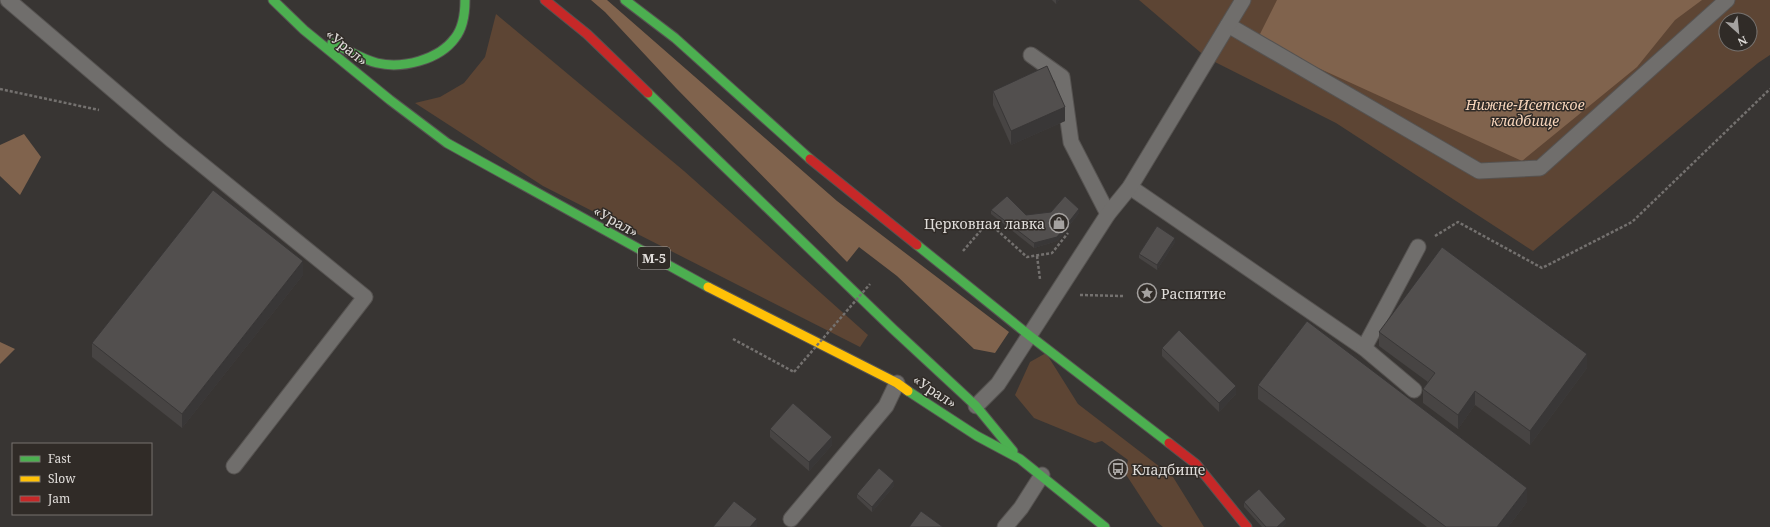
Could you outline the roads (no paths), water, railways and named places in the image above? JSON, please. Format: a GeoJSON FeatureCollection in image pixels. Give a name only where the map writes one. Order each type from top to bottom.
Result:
{"type":"FeatureCollection","features":[{"type":"Feature","properties":{"kind":"main road","name":"«Урал»"},"geometry":{"type":"LineString","coordinates":[[273,0],[304,30],[390,100],[447,143],[696,281],[897,383],[978,436],[1020,459]]}},
{"type":"Feature","properties":{"kind":"main road","name":"М-5"},"geometry":{"type":"LineString","coordinates":[[304,30],[378,63],[402,65],[430,57],[455,40],[466,10],[465,0]]}},
{"type":"Feature","properties":{"kind":"main road","name":"«Урал»"},"geometry":{"type":"LineString","coordinates":[[545,0],[588,34],[893,329],[976,406],[1020,459]]}},
{"type":"Feature","properties":{"kind":"main road"},"geometry":{"type":"LineString","coordinates":[[625,0],[675,38],[802,153],[1030,336],[1196,464],[1246,527]]}},
{"type":"Feature","properties":{"kind":"main road"},"geometry":{"type":"LineString","coordinates":[[1020,459],[1105,527]]}},
{"type":"Feature","properties":{"kind":"lane"},"geometry":{"type":"LineString","coordinates":[[8,0],[173,141],[365,297],[234,466]]}},
{"type":"Feature","properties":{"kind":"lane"},"geometry":{"type":"LineString","coordinates":[[976,406],[998,384],[1108,214],[1130,187],[1243,0]]}},
{"type":"Feature","properties":{"kind":"lane"},"geometry":{"type":"LineString","coordinates":[[1228,25],[1479,171],[1540,168],[1727,0]]}},
{"type":"Feature","properties":{"kind":"lane"},"geometry":{"type":"LineString","coordinates":[[1031,55],[1062,76],[1071,142],[1108,214]]}},
{"type":"Feature","properties":{"kind":"lane"},"geometry":{"type":"LineString","coordinates":[[1130,187],[1364,348],[1414,390]]}},
{"type":"Feature","properties":{"kind":"lane"},"geometry":{"type":"LineString","coordinates":[[1364,348],[1418,247]]}},
{"type":"Feature","properties":{"kind":"lane"},"geometry":{"type":"LineString","coordinates":[[791,519],[886,406],[897,383]]}},
{"type":"Feature","properties":{"kind":"lane"},"geometry":{"type":"LineString","coordinates":[[1005,527],[1021,508],[1042,476]]}},
{"type":"Feature","properties":{"kind":"place","name":"Церковная лавка"},"geometry":{"type":"Point","coordinates":[1059,223]}},
{"type":"Feature","properties":{"kind":"place","name":"Распятие"},"geometry":{"type":"Point","coordinates":[1147,293]}},
{"type":"Feature","properties":{"kind":"place","name":"Кладбище"},"geometry":{"type":"Point","coordinates":[1118,469]}},
{"type":"Feature","properties":{"kind":"park label","name":"Нижне-Исетское кладбище"},"geometry":{"type":"Point","coordinates":[1525,112]}}]}
